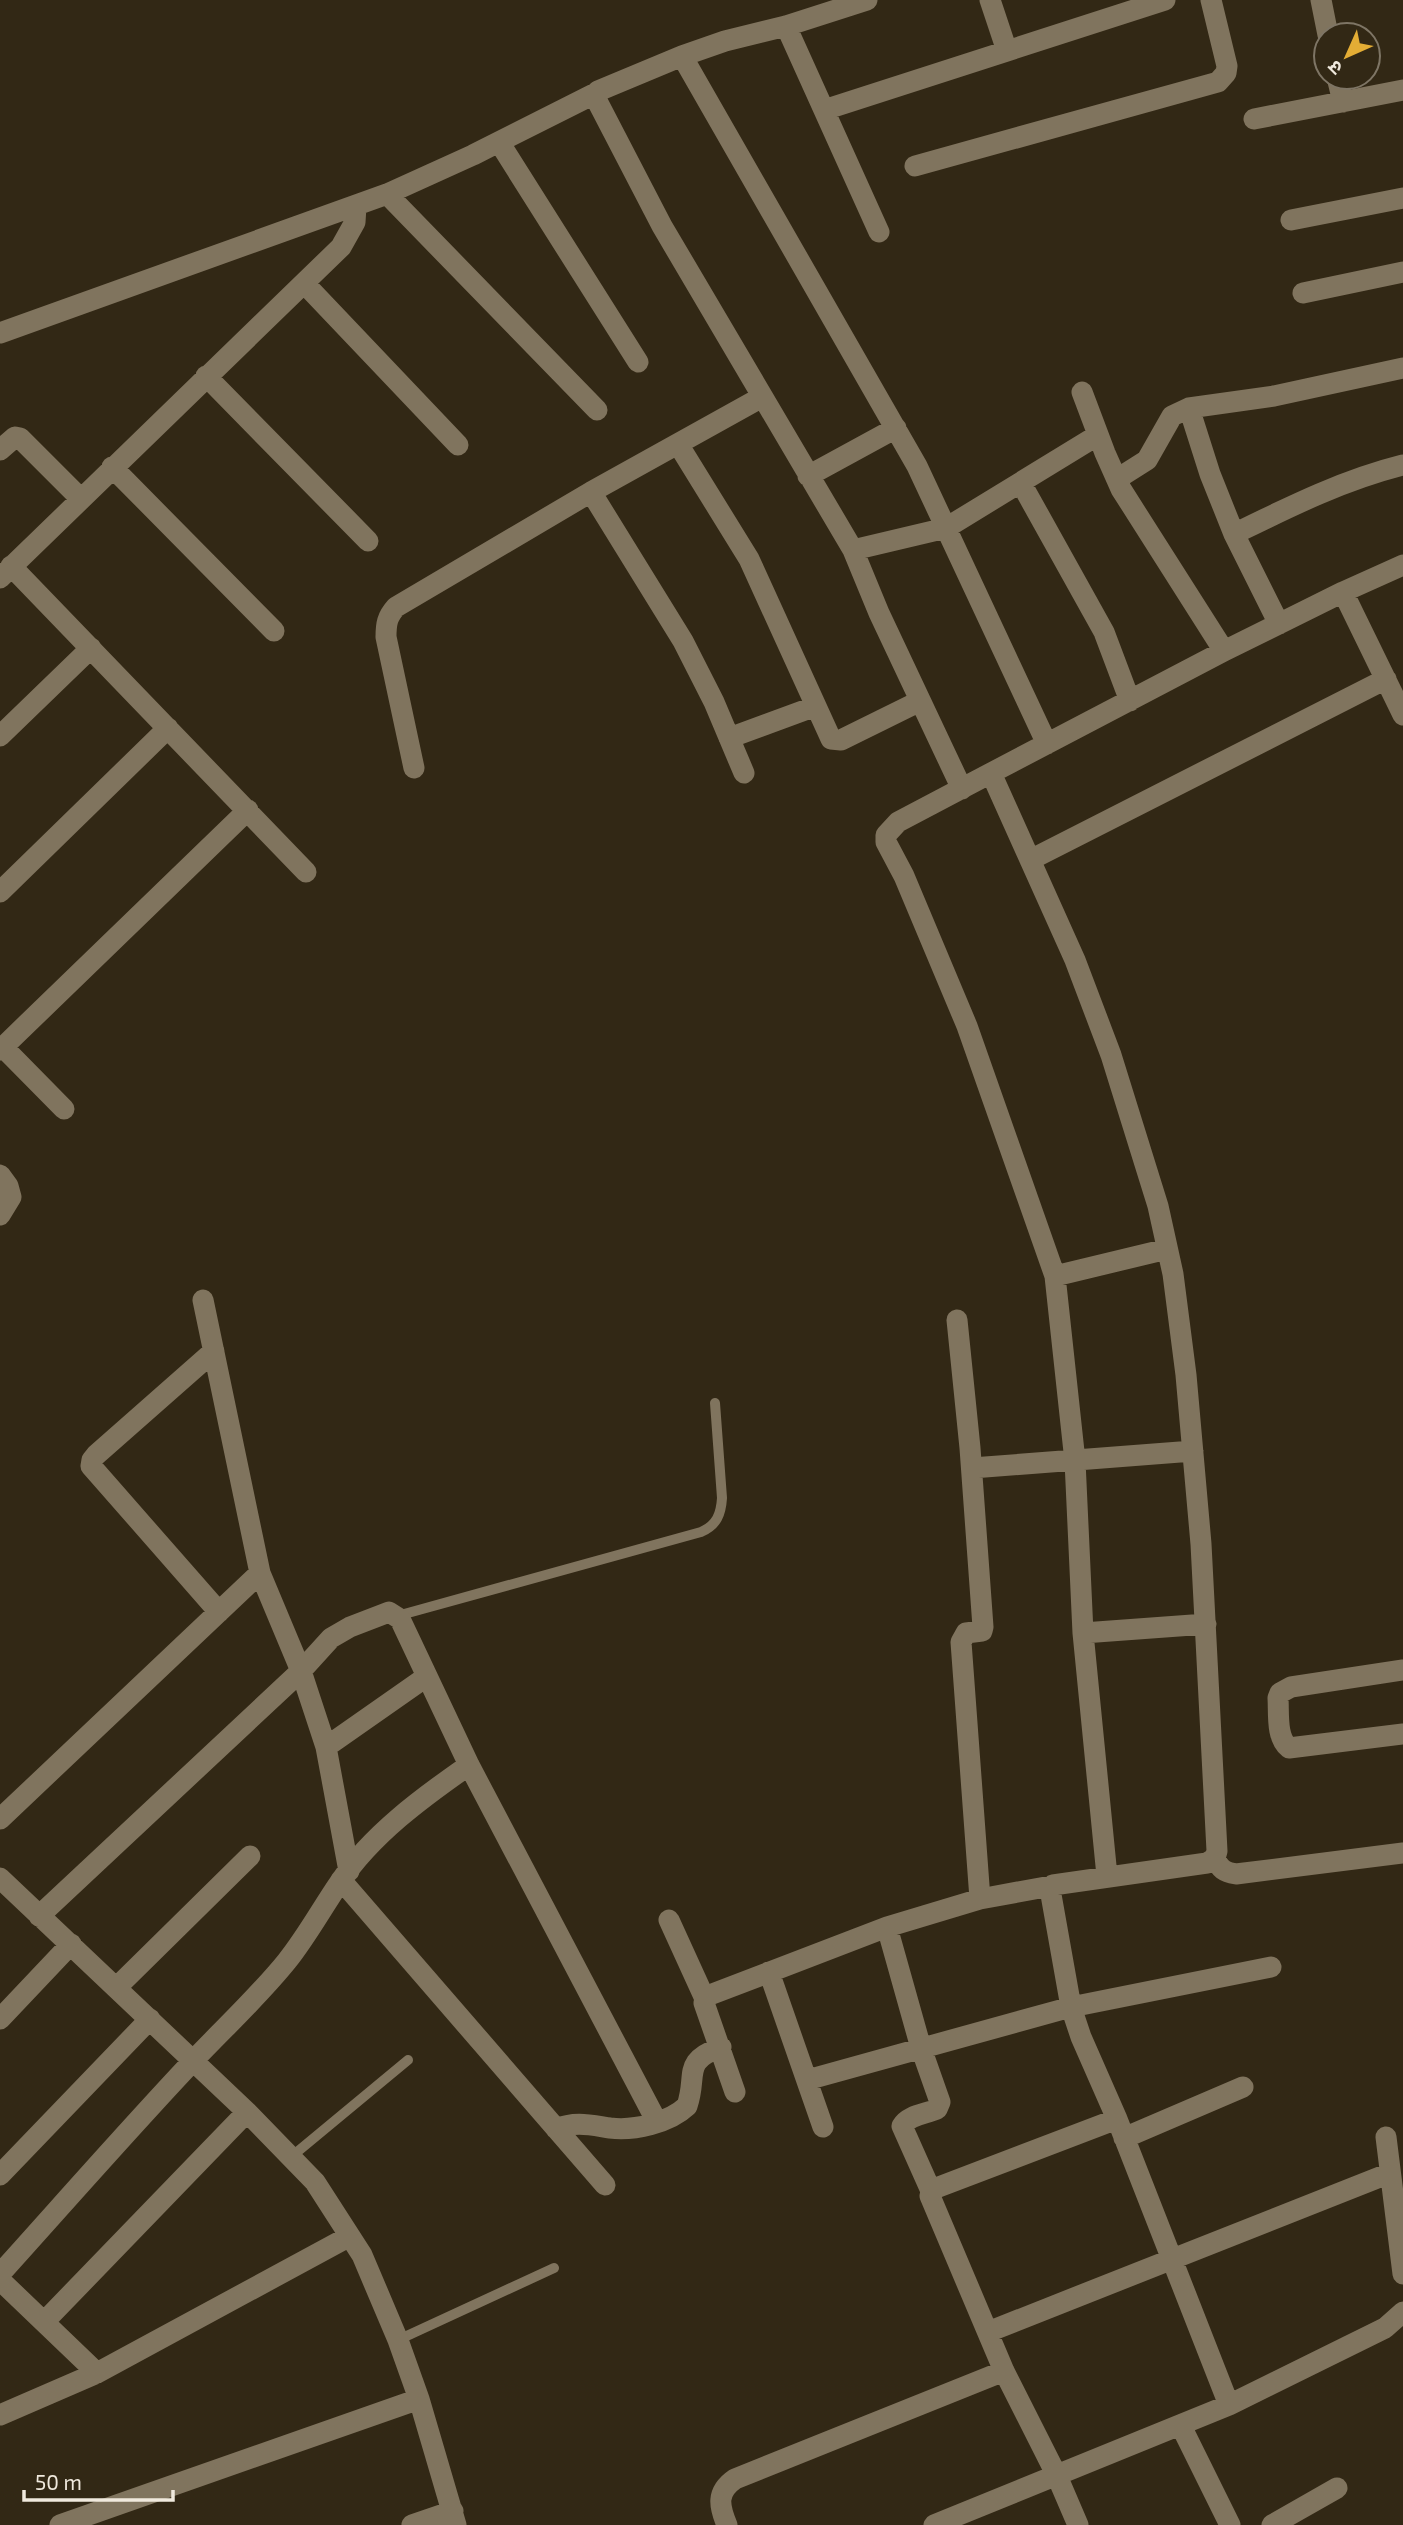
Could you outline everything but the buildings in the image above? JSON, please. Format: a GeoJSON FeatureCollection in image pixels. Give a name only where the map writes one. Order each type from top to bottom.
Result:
{"type":"FeatureCollection","features":[{"type":"Feature","properties":{"kind":"street"},"geometry":{"type":"LineString","coordinates":[[0,333],[387,194],[596,93],[682,56],[867,0]]}},
{"type":"Feature","properties":{"kind":"street"},"geometry":{"type":"LineString","coordinates":[[990,0],[1007,51]]}},
{"type":"Feature","properties":{"kind":"street"},"geometry":{"type":"LineString","coordinates":[[824,110],[1165,0]]}},
{"type":"Feature","properties":{"kind":"street"},"geometry":{"type":"LineString","coordinates":[[915,166],[1218,82],[1226,73],[1227,66],[1210,0]]}},
{"type":"Feature","properties":{"kind":"street"},"geometry":{"type":"LineString","coordinates":[[1321,0],[1325,21]]}},
{"type":"Feature","properties":{"kind":"street"},"geometry":{"type":"LineString","coordinates":[[786,26],[879,232]]}},
{"type":"Feature","properties":{"kind":"street"},"geometry":{"type":"LineString","coordinates":[[682,56],[917,466],[1046,744]]}},
{"type":"Feature","properties":{"kind":"street"},"geometry":{"type":"LineString","coordinates":[[1254,119],[1403,90]]}},
{"type":"Feature","properties":{"kind":"street"},"geometry":{"type":"LineString","coordinates":[[1340,91],[1343,102]]}},
{"type":"Feature","properties":{"kind":"street"},"geometry":{"type":"LineString","coordinates":[[596,93],[595,98],[662,226],[853,550],[879,613],[962,789]]}},
{"type":"Feature","properties":{"kind":"street"},"geometry":{"type":"LineString","coordinates":[[499,142],[638,362]]}},
{"type":"Feature","properties":{"kind":"street"},"geometry":{"type":"LineString","coordinates":[[387,194],[597,410]]}},
{"type":"Feature","properties":{"kind":"street"},"geometry":{"type":"LineString","coordinates":[[1291,220],[1403,198]]}},
{"type":"Feature","properties":{"kind":"street"},"geometry":{"type":"LineString","coordinates":[[306,872],[91,648],[6,572],[341,247],[355,222],[356,206]]}},
{"type":"Feature","properties":{"kind":"street"},"geometry":{"type":"LineString","coordinates":[[1303,293],[1403,272]]}},
{"type":"Feature","properties":{"kind":"street"},"geometry":{"type":"LineString","coordinates":[[304,283],[458,445]]}},
{"type":"Feature","properties":{"kind":"street"},"geometry":{"type":"LineString","coordinates":[[1117,479],[1147,460],[1172,416],[1189,408],[1274,396],[1403,368]]}},
{"type":"Feature","properties":{"kind":"street"},"geometry":{"type":"LineString","coordinates":[[206,376],[368,541]]}},
{"type":"Feature","properties":{"kind":"street"},"geometry":{"type":"LineString","coordinates":[[1082,392],[1117,479],[1144,528],[1224,651]]}},
{"type":"Feature","properties":{"kind":"street"},"geometry":{"type":"LineString","coordinates":[[414,768],[386,637],[389,614],[396,607],[591,492],[762,397]]}},
{"type":"Feature","properties":{"kind":"street"},"geometry":{"type":"LineString","coordinates":[[1189,408],[1210,474],[1234,534],[1279,624]]}},
{"type":"Feature","properties":{"kind":"street"},"geometry":{"type":"LineString","coordinates":[[808,476],[896,428]]}},
{"type":"Feature","properties":{"kind":"street"},"geometry":{"type":"LineString","coordinates":[[853,550],[946,527],[1098,435]]}},
{"type":"Feature","properties":{"kind":"street"},"geometry":{"type":"LineString","coordinates":[[0,450],[15,437],[20,438],[80,498]]}},
{"type":"Feature","properties":{"kind":"street"},"geometry":{"type":"LineString","coordinates":[[678,444],[749,559],[828,736],[835,741],[920,701]]}},
{"type":"Feature","properties":{"kind":"street"},"geometry":{"type":"LineString","coordinates":[[1234,534],[1323,490],[1403,465]]}},
{"type":"Feature","properties":{"kind":"street"},"geometry":{"type":"LineString","coordinates":[[112,467],[274,632]]}},
{"type":"Feature","properties":{"kind":"street"},"geometry":{"type":"LineString","coordinates":[[1021,483],[1104,632],[1130,701]]}},
{"type":"Feature","properties":{"kind":"street"},"geometry":{"type":"LineString","coordinates":[[591,492],[683,641],[744,773]]}},
{"type":"Feature","properties":{"kind":"street"},"geometry":{"type":"LineString","coordinates":[[1107,1876],[1083,1633],[1074,1461],[1055,1276],[967,1026],[920,912],[886,842],[886,835],[898,822],[1224,651],[1403,565]]}},
{"type":"Feature","properties":{"kind":"street"},"geometry":{"type":"LineString","coordinates":[[1343,592],[1403,715]]}},
{"type":"Feature","properties":{"kind":"street"},"geometry":{"type":"LineString","coordinates":[[0,736],[91,648]]}},
{"type":"Feature","properties":{"kind":"street"},"geometry":{"type":"LineString","coordinates":[[1030,860],[1386,679]]}},
{"type":"Feature","properties":{"kind":"street"},"geometry":{"type":"LineString","coordinates":[[729,738],[816,706]]}},
{"type":"Feature","properties":{"kind":"street"},"geometry":{"type":"LineString","coordinates":[[0,892],[168,728]]}},
{"type":"Feature","properties":{"kind":"street"},"geometry":{"type":"LineString","coordinates":[[991,773],[1075,960],[1111,1055],[1158,1206],[1173,1274],[1193,1451],[1206,1624],[1217,1851],[1215,1858],[1219,1868],[1236,1874],[1403,1853]]}},
{"type":"Feature","properties":{"kind":"street"},"geometry":{"type":"LineString","coordinates":[[64,1110],[2,1048],[248,810]]}},
{"type":"Feature","properties":{"kind":"street"},"geometry":{"type":"LineString","coordinates":[[0,1175],[8,1186],[11,1197],[0,1215]]}},
{"type":"Feature","properties":{"kind":"street"},"geometry":{"type":"LineString","coordinates":[[1055,1276],[1167,1249]]}},
{"type":"Feature","properties":{"kind":"street"},"geometry":{"type":"LineString","coordinates":[[204,1300],[260,1573],[301,1671],[326,1747],[345,1876],[605,2185]]}},
{"type":"Feature","properties":{"kind":"street"},"geometry":{"type":"LineString","coordinates":[[957,1320],[972,1468],[983,1627],[982,1631],[977,1633],[966,1633],[961,1642],[980,1899]]}},
{"type":"Feature","properties":{"kind":"street"},"geometry":{"type":"LineString","coordinates":[[214,1352],[96,1455],[91,1466],[219,1612]]}},
{"type":"Feature","properties":{"kind":"street"},"geometry":{"type":"LineString","coordinates":[[972,1468],[1193,1451]]}},
{"type":"Feature","properties":{"kind":"street"},"geometry":{"type":"LineString","coordinates":[[0,1819],[260,1573]]}},
{"type":"Feature","properties":{"kind":"street"},"geometry":{"type":"LineString","coordinates":[[39,1916],[301,1671],[331,1638],[350,1627],[388,1612],[397,1616],[469,1765],[657,2122]]}},
{"type":"Feature","properties":{"kind":"street"},"geometry":{"type":"LineString","coordinates":[[1083,1633],[1206,1624]]}},
{"type":"Feature","properties":{"kind":"street"},"geometry":{"type":"LineString","coordinates":[[1403,1670],[1291,1687],[1280,1693],[1278,1698],[1281,1738],[1283,1744],[1289,1748],[1403,1734]]}},
{"type":"Feature","properties":{"kind":"street"},"geometry":{"type":"LineString","coordinates":[[326,1747],[425,1677]]}},
{"type":"Feature","properties":{"kind":"street"},"geometry":{"type":"LineString","coordinates":[[0,2274],[193,2061],[288,1961],[345,1876],[381,1835],[436,1788],[469,1765]]}},
{"type":"Feature","properties":{"kind":"street"},"geometry":{"type":"LineString","coordinates":[[117,1987],[250,1856]]}},
{"type":"Feature","properties":{"kind":"street"},"geometry":{"type":"LineString","coordinates":[[705,1999],[887,1927],[980,1899],[1107,1876],[1207,1863],[1215,1858]]}},
{"type":"Feature","properties":{"kind":"street"},"geometry":{"type":"LineString","coordinates":[[0,1878],[247,2112],[315,2182],[350,2236],[362,2255],[398,2340],[455,2518],[412,2525]]}},
{"type":"Feature","properties":{"kind":"street"},"geometry":{"type":"LineString","coordinates":[[1051,1886],[1071,2007],[1081,2037],[1229,2405]]}},
{"type":"Feature","properties":{"kind":"street"},"geometry":{"type":"LineString","coordinates":[[669,1920],[705,1999],[709,2019],[736,2092]]}},
{"type":"Feature","properties":{"kind":"street"},"geometry":{"type":"LineString","coordinates":[[887,1927],[920,2048],[939,2105],[933,2110],[910,2118],[902,2126],[1004,2371],[1057,2476],[1078,2525]]}},
{"type":"Feature","properties":{"kind":"street"},"geometry":{"type":"LineString","coordinates":[[0,2019],[71,1944]]}},
{"type":"Feature","properties":{"kind":"street"},"geometry":{"type":"LineString","coordinates":[[807,2080],[1071,2007],[1272,1967]]}},
{"type":"Feature","properties":{"kind":"street"},"geometry":{"type":"LineString","coordinates":[[768,1972],[823,2127]]}},
{"type":"Feature","properties":{"kind":"street"},"geometry":{"type":"LineString","coordinates":[[0,2175],[150,2019]]}},
{"type":"Feature","properties":{"kind":"street"},"geometry":{"type":"LineString","coordinates":[[556,2129],[569,2124],[613,2129],[657,2122],[680,2113],[687,2106],[691,2081],[699,2058],[704,2053],[721,2047]]}},
{"type":"Feature","properties":{"kind":"street"},"geometry":{"type":"LineString","coordinates":[[931,2191],[1243,2087]]}},
{"type":"Feature","properties":{"kind":"street"},"geometry":{"type":"LineString","coordinates":[[44,2322],[247,2112]]}},
{"type":"Feature","properties":{"kind":"street"},"geometry":{"type":"LineString","coordinates":[[1385,2137],[1403,2274]]}},
{"type":"Feature","properties":{"kind":"street"},"geometry":{"type":"LineString","coordinates":[[988,2332],[1390,2173]]}},
{"type":"Feature","properties":{"kind":"street"},"geometry":{"type":"LineString","coordinates":[[0,2415],[97,2373],[350,2236]]}},
{"type":"Feature","properties":{"kind":"street"},"geometry":{"type":"LineString","coordinates":[[0,2280],[97,2373]]}},
{"type":"Feature","properties":{"kind":"street"},"geometry":{"type":"LineString","coordinates":[[934,2525],[1229,2405],[1385,2328],[1403,2312]]}},
{"type":"Feature","properties":{"kind":"street"},"geometry":{"type":"LineString","coordinates":[[727,2525],[720,2499],[725,2487],[735,2479],[1004,2371]]}},
{"type":"Feature","properties":{"kind":"street"},"geometry":{"type":"LineString","coordinates":[[60,2525],[419,2399]]}},
{"type":"Feature","properties":{"kind":"street"},"geometry":{"type":"LineString","coordinates":[[1181,2426],[1230,2525]]}},
{"type":"Feature","properties":{"kind":"street"},"geometry":{"type":"LineString","coordinates":[[1272,2525],[1337,2488]]}},
{"type":"Feature","properties":{"kind":"lane"},"geometry":{"type":"LineString","coordinates":[[397,1616],[711,1527],[721,1511],[722,1498],[715,1404]]}},
{"type":"Feature","properties":{"kind":"lane"},"geometry":{"type":"LineString","coordinates":[[290,2157],[408,2060]]}},
{"type":"Feature","properties":{"kind":"lane"},"geometry":{"type":"LineString","coordinates":[[398,2340],[554,2268]]}}]}
